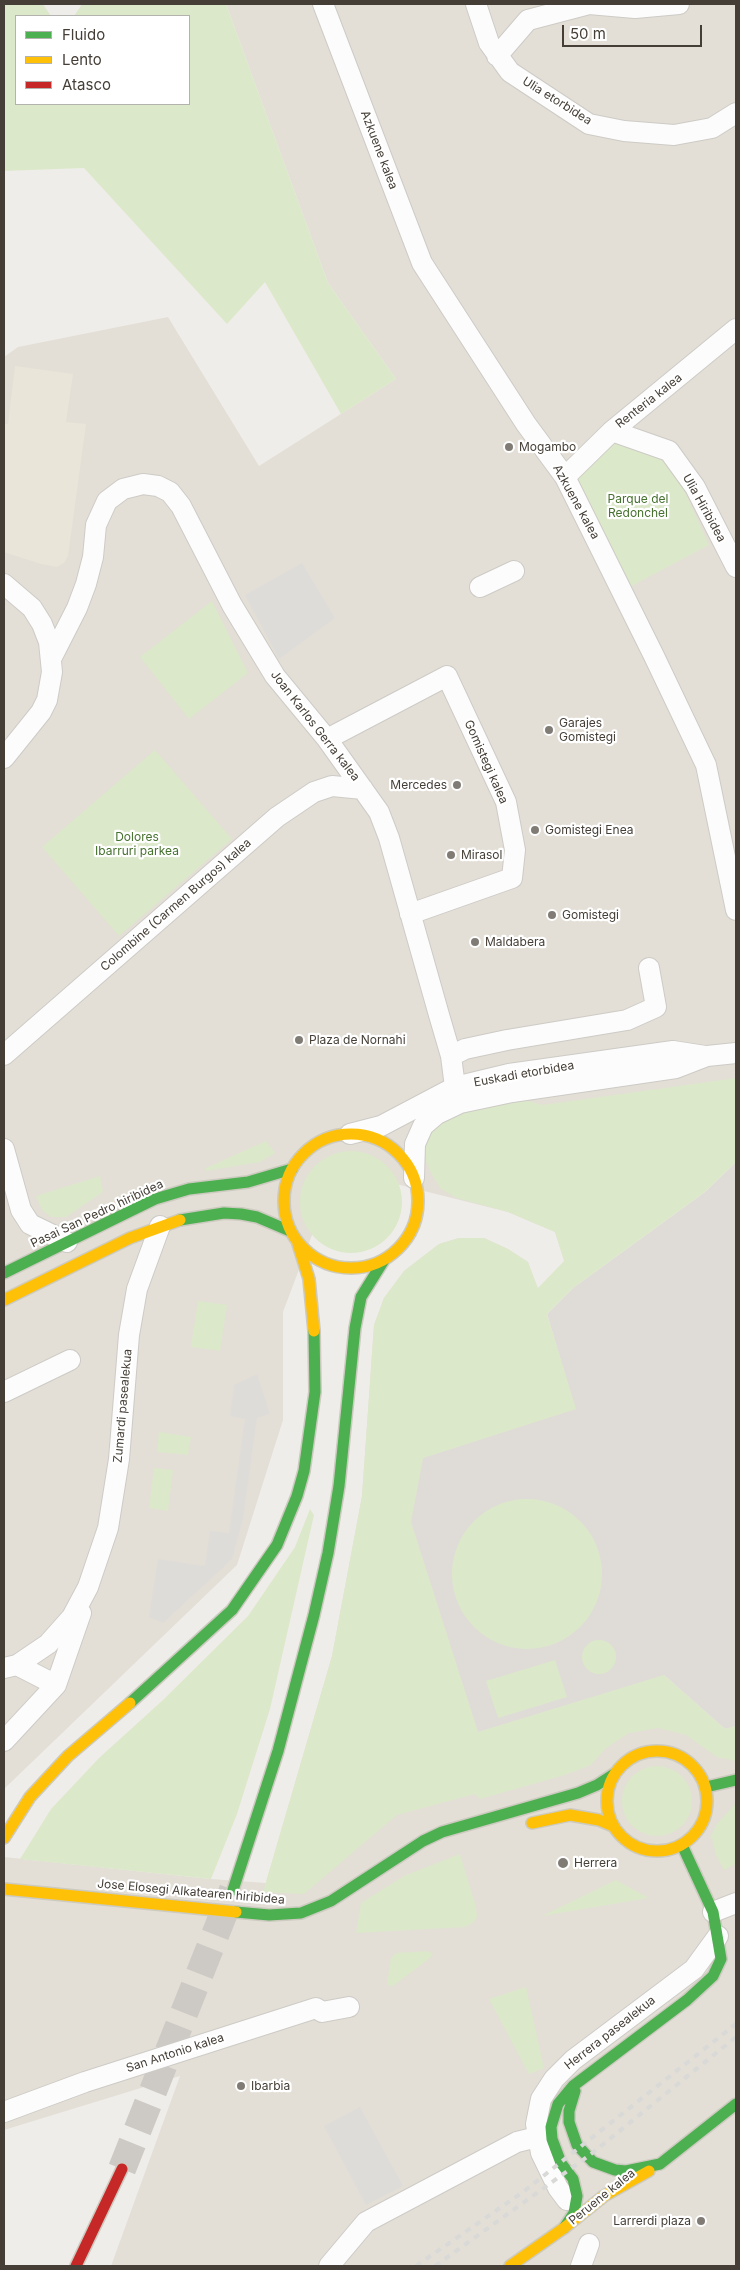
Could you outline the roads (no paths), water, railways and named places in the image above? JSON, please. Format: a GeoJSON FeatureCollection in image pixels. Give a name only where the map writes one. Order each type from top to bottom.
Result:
{"type":"FeatureCollection","features":[{"type":"Feature","properties":{"kind":"main road"},"geometry":{"type":"LineString","coordinates":[[4,1838],[30,1797],[68,1756],[169,1669],[226,1616],[249,1588],[277,1545],[304,1472],[316,1392],[313,1307],[309,1279],[298,1244],[290,1231],[283,1206],[286,1180],[292,1169],[300,1157],[314,1144],[331,1137],[350,1134],[370,1137],[389,1146],[404,1160],[414,1178],[418,1206],[415,1223],[408,1238],[397,1250],[384,1260],[366,1267],[348,1269],[329,1266],[312,1257],[298,1244]]}},
{"type":"Feature","properties":{"kind":"main road","name":"Pasai San Pedro hiribidea"},"geometry":{"type":"LineString","coordinates":[[4,1273],[154,1199],[189,1189],[248,1182],[292,1169]]}},
{"type":"Feature","properties":{"kind":"main road"},"geometry":{"type":"LineString","coordinates":[[4,1300],[130,1238],[160,1226],[202,1215],[241,1214],[257,1217],[290,1231]]}},
{"type":"Feature","properties":{"kind":"main road"},"geometry":{"type":"LineString","coordinates":[[233,1890],[278,1751],[316,1606],[340,1486],[355,1328],[361,1297],[384,1260]]}},
{"type":"Feature","properties":{"kind":"main road"},"geometry":{"type":"LineString","coordinates":[[650,1750],[664,1750],[690,1762],[700,1774],[706,1787],[706,1814],[692,1837],[682,1845],[670,1850],[643,1850],[621,1837],[613,1826],[608,1813],[606,1800],[608,1786],[614,1774],[624,1762],[636,1754],[650,1750]]}},
{"type":"Feature","properties":{"kind":"main road","name":"Jose Elosegi Alkatearen hiribidea"},"geometry":{"type":"LineString","coordinates":[[4,1889],[269,1915],[301,1913],[331,1901],[423,1841],[442,1832],[588,1790],[614,1774]]}},
{"type":"Feature","properties":{"kind":"main road"},"geometry":{"type":"LineString","coordinates":[[706,1787],[736,1780]]}},
{"type":"Feature","properties":{"kind":"main road"},"geometry":{"type":"LineString","coordinates":[[519,1826],[555,1816],[570,1815],[599,1820],[613,1826]]}},
{"type":"Feature","properties":{"kind":"main road","name":"Herrera pasealekua"},"geometry":{"type":"LineString","coordinates":[[573,2179],[555,2152],[551,2127],[558,2104],[573,2086],[687,2000],[713,1976],[721,1959],[713,1912],[682,1845]]}},
{"type":"Feature","properties":{"kind":"main road","name":"Herrera pasealekua"},"geometry":{"type":"LineString","coordinates":[[583,2080],[572,2100],[569,2122],[577,2145],[593,2162],[601,2178],[604,2196]]}},
{"type":"Feature","properties":{"kind":"main road"},"geometry":{"type":"LineString","coordinates":[[593,2162],[604,2167],[626,2171],[644,2170],[660,2164],[733,2114]]}},
{"type":"Feature","properties":{"kind":"main road","name":"Peruene kalea"},"geometry":{"type":"LineString","coordinates":[[604,2196],[629,2195],[660,2164]]}},
{"type":"Feature","properties":{"kind":"main road","name":"Peruene kalea"},"geometry":{"type":"LineString","coordinates":[[510,2266],[564,2228],[604,2196],[660,2164]]}},
{"type":"Feature","properties":{"kind":"main road"},"geometry":{"type":"LineString","coordinates":[[76,2266],[122,2169]]}},
{"type":"Feature","properties":{"kind":"main road"},"geometry":{"type":"LineString","coordinates":[[538,2263],[547,2249],[596,2211],[604,2196],[590,2191],[573,2179]]}},
{"type":"Feature","properties":{"kind":"main road"},"geometry":{"type":"LineString","coordinates":[[564,2228],[570,2222],[577,2205],[573,2179]]}},
{"type":"Feature","properties":{"kind":"street","name":"Azkuene kalea"},"geometry":{"type":"LineString","coordinates":[[323,4],[422,263],[526,424],[565,477],[706,765],[736,910]]}},
{"type":"Feature","properties":{"kind":"street","name":"Ulia etorbidea"},"geometry":{"type":"LineString","coordinates":[[476,4],[489,43],[510,72],[589,124],[624,131],[674,135],[712,128],[736,113]]}},
{"type":"Feature","properties":{"kind":"street"},"geometry":{"type":"LineString","coordinates":[[497,56],[528,20],[589,4],[634,8],[679,4]]}},
{"type":"Feature","properties":{"kind":"street","name":"Renteria kalea"},"geometry":{"type":"LineString","coordinates":[[565,477],[612,431],[694,366],[736,329]]}},
{"type":"Feature","properties":{"kind":"street","name":"Ulia Hiribidea"},"geometry":{"type":"LineString","coordinates":[[612,431],[669,451],[695,487],[736,567]]}},
{"type":"Feature","properties":{"kind":"street","name":"Joan Karlos Gerra kalea"},"geometry":{"type":"LineString","coordinates":[[52,658],[77,608],[86,584],[96,525],[107,501],[123,489],[143,484],[158,486],[170,492],[181,506],[232,606],[275,676],[327,740],[379,812],[389,838],[450,1056],[455,1087]]}},
{"type":"Feature","properties":{"kind":"street"},"geometry":{"type":"LineString","coordinates":[[480,587],[514,571]]}},
{"type":"Feature","properties":{"kind":"street"},"geometry":{"type":"LineString","coordinates":[[4,584],[32,608],[49,642],[52,658],[51,685],[41,712],[4,758]]}},
{"type":"Feature","properties":{"kind":"street","name":"Gomistegi kalea"},"geometry":{"type":"LineString","coordinates":[[327,740],[447,676],[506,802],[515,850],[512,878],[410,914]]}},
{"type":"Feature","properties":{"kind":"street","name":"Colombine (Carmen Burgos) kalea"},"geometry":{"type":"LineString","coordinates":[[4,1055],[277,817],[314,792],[332,786],[363,789]]}},
{"type":"Feature","properties":{"kind":"street"},"geometry":{"type":"LineString","coordinates":[[450,1056],[465,1049],[507,1040],[627,1020],[656,1006],[649,968]]}},
{"type":"Feature","properties":{"kind":"street","name":"Euskadi etorbidea"},"geometry":{"type":"LineString","coordinates":[[350,1134],[381,1126],[455,1087],[509,1074],[673,1051],[707,1056],[736,1053]]}},
{"type":"Feature","properties":{"kind":"street","name":"Euskadi etorbidea"},"geometry":{"type":"LineString","coordinates":[[414,1178],[415,1144],[424,1126],[437,1114],[460,1103],[512,1092],[676,1068],[707,1056]]}},
{"type":"Feature","properties":{"kind":"street"},"geometry":{"type":"LineString","coordinates":[[4,1149],[21,1210],[30,1224],[67,1242]]}},
{"type":"Feature","properties":{"kind":"street","name":"Zumardi pasealekua"},"geometry":{"type":"LineString","coordinates":[[4,1741],[56,1685],[71,1647],[88,1587],[108,1528],[119,1459],[129,1335],[137,1289],[160,1226]]}},
{"type":"Feature","properties":{"kind":"street"},"geometry":{"type":"LineString","coordinates":[[4,1392],[70,1360]]}},
{"type":"Feature","properties":{"kind":"street","name":"Zumardi pasealekua"},"geometry":{"type":"LineString","coordinates":[[10,1666],[48,1644],[61,1631],[81,1603],[88,1587]]}},
{"type":"Feature","properties":{"kind":"street","name":"Zumardi pasealekua"},"geometry":{"type":"LineString","coordinates":[[10,1666],[56,1685]]}},
{"type":"Feature","properties":{"kind":"street"},"geometry":{"type":"LineString","coordinates":[[713,1912],[736,1904]]}},
{"type":"Feature","properties":{"kind":"street","name":"Herrera pasealekua"},"geometry":{"type":"LineString","coordinates":[[567,2200],[546,2166],[537,2137],[536,2124],[541,2099],[554,2079],[573,2060],[694,1969],[718,1936]]}},
{"type":"Feature","properties":{"kind":"street","name":"San Antonio kalea"},"geometry":{"type":"LineString","coordinates":[[4,2112],[85,2082],[316,2008],[322,2012],[348,2007]]}},
{"type":"Feature","properties":{"kind":"street"},"geometry":{"type":"LineString","coordinates":[[329,2266],[366,2222],[517,2142],[537,2137]]}},
{"type":"Feature","properties":{"kind":"tunnel"},"geometry":{"type":"LineString","coordinates":[[122,2169],[233,1890]]}},
{"type":"Feature","properties":{"kind":"railway"},"geometry":{"type":"LineString","coordinates":[[416,2266],[523,2192],[736,2024]]}},
{"type":"Feature","properties":{"kind":"railway"},"geometry":{"type":"LineString","coordinates":[[435,2266],[591,2154],[736,2037]]}},
{"type":"Feature","properties":{"kind":"place","name":"Mogambo"},"geometry":{"type":"Point","coordinates":[509,447]}},
{"type":"Feature","properties":{"kind":"place","name":"Garajes Gomistegi"},"geometry":{"type":"Point","coordinates":[549,730]}},
{"type":"Feature","properties":{"kind":"place","name":"Mercedes"},"geometry":{"type":"Point","coordinates":[457,785]}},
{"type":"Feature","properties":{"kind":"place","name":"Gomistegi Enea"},"geometry":{"type":"Point","coordinates":[535,830]}},
{"type":"Feature","properties":{"kind":"place","name":"Mirasol"},"geometry":{"type":"Point","coordinates":[451,855]}},
{"type":"Feature","properties":{"kind":"place","name":"Gomistegi"},"geometry":{"type":"Point","coordinates":[552,915]}},
{"type":"Feature","properties":{"kind":"place","name":"Maldabera"},"geometry":{"type":"Point","coordinates":[475,942]}},
{"type":"Feature","properties":{"kind":"place","name":"Plaza de Nornahi"},"geometry":{"type":"Point","coordinates":[299,1040]}},
{"type":"Feature","properties":{"kind":"place","name":"Herrera"},"geometry":{"type":"Point","coordinates":[563,1863]}},
{"type":"Feature","properties":{"kind":"place","name":"Ibarbia"},"geometry":{"type":"Point","coordinates":[241,2086]}},
{"type":"Feature","properties":{"kind":"place","name":"Larrerdi plaza"},"geometry":{"type":"Point","coordinates":[701,2221]}},
{"type":"Feature","properties":{"kind":"park label","name":"Parque del Redonchel"},"geometry":{"type":"Point","coordinates":[638,506]}},
{"type":"Feature","properties":{"kind":"park label","name":"Dolores Ibarruri parkea"},"geometry":{"type":"Point","coordinates":[137,844]}}]}
